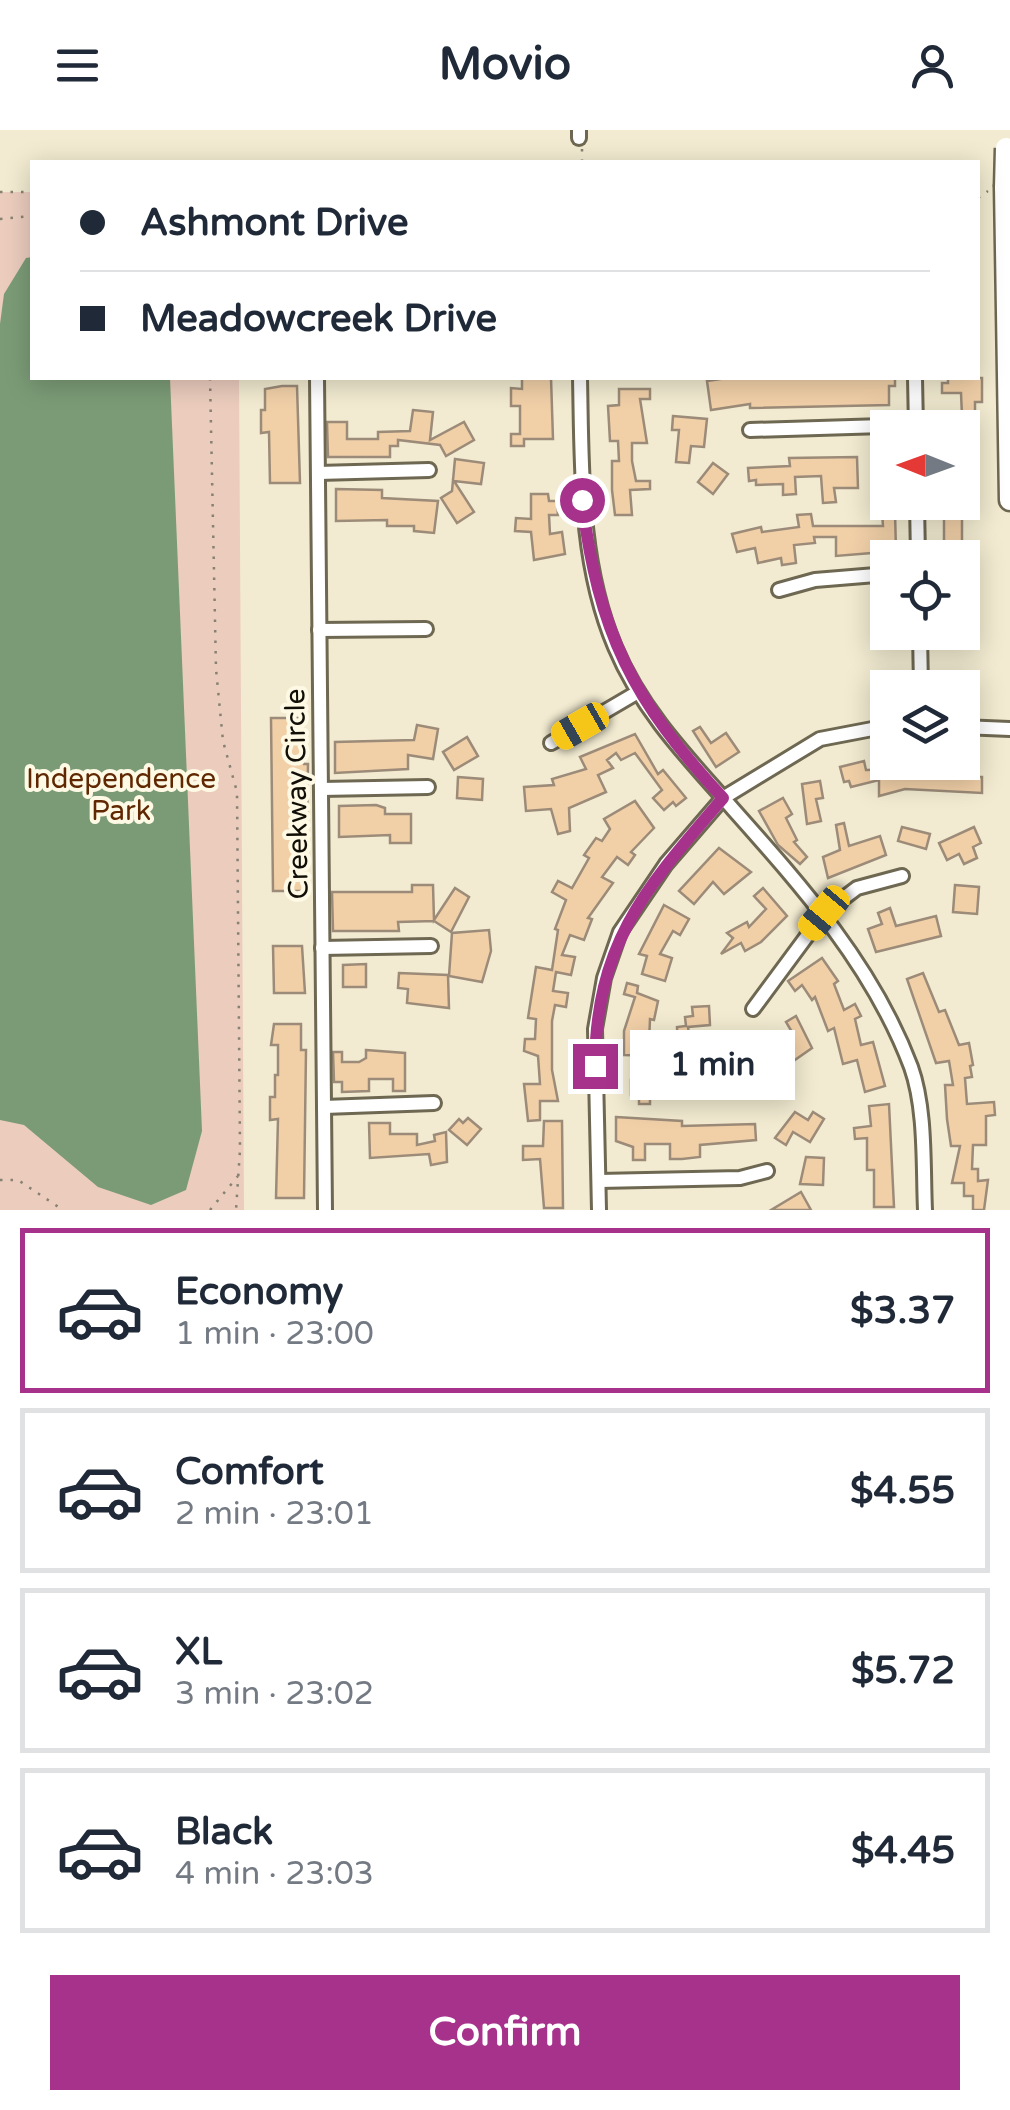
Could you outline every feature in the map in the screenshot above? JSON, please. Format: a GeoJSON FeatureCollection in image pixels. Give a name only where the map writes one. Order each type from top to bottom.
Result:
{"type":"FeatureCollection","features":[{"type":"Feature","properties":{"kind":"main road"},"geometry":{"type":"LineString","coordinates":[[1006,139],[1010,500]]}},
{"type":"Feature","properties":{"kind":"street","name":"Creekway Circle"},"geometry":{"type":"LineString","coordinates":[[317,380],[326,1210]]}},
{"type":"Feature","properties":{"kind":"street"},"geometry":{"type":"LineString","coordinates":[[580,380],[582,500],[589,556],[614,646],[638,692],[679,751],[824,913],[874,991],[912,1070],[926,1210]]}},
{"type":"Feature","properties":{"kind":"street"},"geometry":{"type":"LineString","coordinates":[[915,380],[916,410]]}},
{"type":"Feature","properties":{"kind":"street"},"geometry":{"type":"LineString","coordinates":[[750,430],[870,427]]}},
{"type":"Feature","properties":{"kind":"street"},"geometry":{"type":"LineString","coordinates":[[318,473],[429,470]]}},
{"type":"Feature","properties":{"kind":"street"},"geometry":{"type":"LineString","coordinates":[[779,590],[815,580],[870,575]]}},
{"type":"Feature","properties":{"kind":"street"},"geometry":{"type":"LineString","coordinates":[[319,630],[426,629]]}},
{"type":"Feature","properties":{"kind":"street"},"geometry":{"type":"LineString","coordinates":[[551,743],[638,692]]}},
{"type":"Feature","properties":{"kind":"street"},"geometry":{"type":"LineString","coordinates":[[980,728],[1010,729]]}},
{"type":"Feature","properties":{"kind":"street"},"geometry":{"type":"LineString","coordinates":[[599,1210],[595,1029],[604,978],[620,932],[666,864],[723,798],[820,739],[870,729]]}},
{"type":"Feature","properties":{"kind":"street"},"geometry":{"type":"LineString","coordinates":[[321,789],[428,787]]}},
{"type":"Feature","properties":{"kind":"street"},"geometry":{"type":"LineString","coordinates":[[753,1010],[824,913],[858,888],[902,876]]}},
{"type":"Feature","properties":{"kind":"street"},"geometry":{"type":"LineString","coordinates":[[322,948],[432,946]]}},
{"type":"Feature","properties":{"kind":"street"},"geometry":{"type":"LineString","coordinates":[[324,1108],[434,1104]]}},
{"type":"Feature","properties":{"kind":"street"},"geometry":{"type":"LineString","coordinates":[[599,1182],[740,1178],[767,1171]]}},
{"type":"Feature","properties":{"kind":"path"},"geometry":{"type":"LineString","coordinates":[[0,192],[30,192]]}},
{"type":"Feature","properties":{"kind":"path"},"geometry":{"type":"LineString","coordinates":[[0,218],[30,216]]}},
{"type":"Feature","properties":{"kind":"path"},"geometry":{"type":"LineString","coordinates":[[210,380],[216,669],[223,741],[237,792],[236,1210]]}},
{"type":"Feature","properties":{"kind":"path"},"geometry":{"type":"LineString","coordinates":[[210,1210],[239,1175]]}},
{"type":"Feature","properties":{"kind":"path"},"geometry":{"type":"LineString","coordinates":[[0,1180],[18,1180],[64,1210]]}},
{"type":"Feature","properties":{"kind":"green space","name":"Independence Park"},"geometry":{"type":"Polygon","coordinates":[[[0,192],[30,192],[30,380],[239,380],[244,1210],[0,1210],[0,192]]]}},
{"type":"Feature","properties":{"kind":"shaded area","name":"Independence Park"},"geometry":{"type":"Polygon","coordinates":[[[30,257],[30,380],[170,380],[202,1131],[186,1190],[151,1205],[98,1187],[24,1125],[0,1120],[0,324],[4,294],[30,257]]]}},
{"type":"Feature","properties":{"kind":"building"},"geometry":{"type":"Polygon","coordinates":[[[982,378],[982,402],[975,402],[975,410],[962,410],[961,393],[942,393],[942,383],[982,378]]]}},
{"type":"Feature","properties":{"kind":"building"},"geometry":{"type":"Polygon","coordinates":[[[522,380],[551,380],[553,439],[524,439],[524,446],[511,446],[511,434],[520,434],[520,406],[511,406],[511,388],[522,389],[522,380]]]}},
{"type":"Feature","properties":{"kind":"building"},"geometry":{"type":"Polygon","coordinates":[[[895,380],[895,386],[889,386],[889,405],[750,408],[750,404],[711,410],[707,381],[895,380]]]}},
{"type":"Feature","properties":{"kind":"building"},"geometry":{"type":"Polygon","coordinates":[[[297,386],[300,483],[270,483],[269,432],[261,433],[261,410],[265,410],[265,389],[297,386]]]}},
{"type":"Feature","properties":{"kind":"building"},"geometry":{"type":"Polygon","coordinates":[[[619,389],[650,389],[650,399],[640,399],[647,443],[632,443],[632,461],[636,481],[650,481],[650,489],[630,490],[632,515],[615,515],[612,490],[612,461],[619,461],[618,441],[610,441],[608,406],[619,405],[619,389]]]}},
{"type":"Feature","properties":{"kind":"building"},"geometry":{"type":"Polygon","coordinates":[[[413,410],[433,412],[430,440],[464,422],[474,440],[446,456],[440,445],[398,440],[398,446],[390,446],[390,457],[328,457],[327,422],[347,422],[347,439],[378,439],[378,432],[410,431],[413,410]]]}},
{"type":"Feature","properties":{"kind":"building"},"geometry":{"type":"Polygon","coordinates":[[[673,416],[707,419],[704,447],[691,446],[689,463],[676,462],[679,430],[672,430],[673,416]]]}},
{"type":"Feature","properties":{"kind":"building"},"geometry":{"type":"Polygon","coordinates":[[[857,457],[858,488],[834,488],[836,502],[823,503],[821,476],[795,477],[796,494],[783,495],[783,484],[756,485],[756,480],[749,481],[748,468],[790,466],[789,458],[857,457]]]}},
{"type":"Feature","properties":{"kind":"building"},"geometry":{"type":"Polygon","coordinates":[[[455,459],[484,463],[481,484],[454,481],[474,512],[457,523],[441,498],[452,491],[455,459]]]}},
{"type":"Feature","properties":{"kind":"building"},"geometry":{"type":"Polygon","coordinates":[[[713,463],[728,474],[713,494],[698,482],[713,463]]]}},
{"type":"Feature","properties":{"kind":"building"},"geometry":{"type":"Polygon","coordinates":[[[336,489],[382,490],[382,498],[438,501],[434,533],[414,531],[414,526],[387,526],[387,520],[336,521],[336,489]]]}},
{"type":"Feature","properties":{"kind":"building"},"geometry":{"type":"Polygon","coordinates":[[[531,494],[548,494],[549,501],[557,501],[558,515],[549,515],[550,534],[562,532],[565,554],[534,560],[531,532],[515,531],[516,518],[531,519],[531,494]]]}},
{"type":"Feature","properties":{"kind":"building"},"geometry":{"type":"Polygon","coordinates":[[[811,514],[813,526],[883,526],[883,520],[895,520],[896,540],[870,540],[870,553],[836,556],[836,537],[814,537],[815,543],[794,545],[796,563],[782,565],[781,558],[758,563],[755,548],[737,552],[732,534],[761,527],[762,532],[799,527],[797,515],[811,514]]]}},
{"type":"Feature","properties":{"kind":"building"},"geometry":{"type":"Polygon","coordinates":[[[944,520],[962,520],[962,540],[944,540],[944,520]]]}},
{"type":"Feature","properties":{"kind":"building"},"geometry":{"type":"Polygon","coordinates":[[[271,718],[300,718],[300,746],[304,764],[308,764],[307,823],[298,827],[298,846],[304,846],[305,891],[273,891],[271,718]]]}},
{"type":"Feature","properties":{"kind":"building"},"geometry":{"type":"Polygon","coordinates":[[[417,725],[438,729],[433,759],[408,755],[408,769],[335,773],[335,742],[414,740],[417,725]]]}},
{"type":"Feature","properties":{"kind":"building"},"geometry":{"type":"Polygon","coordinates":[[[700,727],[711,743],[726,733],[739,752],[716,767],[693,731],[700,727]]]}},
{"type":"Feature","properties":{"kind":"building"},"geometry":{"type":"Polygon","coordinates":[[[635,734],[658,774],[663,770],[686,798],[676,806],[673,802],[664,810],[653,798],[662,790],[635,753],[621,760],[616,753],[607,760],[613,768],[598,775],[606,792],[569,808],[570,831],[558,834],[551,809],[526,811],[524,787],[554,785],[552,779],[586,769],[580,757],[635,734]]]}},
{"type":"Feature","properties":{"kind":"building"},"geometry":{"type":"Polygon","coordinates":[[[467,737],[478,756],[454,770],[443,752],[467,737]]]}},
{"type":"Feature","properties":{"kind":"building"},"geometry":{"type":"Polygon","coordinates":[[[864,761],[866,770],[870,770],[870,780],[879,780],[851,787],[849,781],[844,782],[840,767],[864,761]]]}},
{"type":"Feature","properties":{"kind":"building"},"geometry":{"type":"Polygon","coordinates":[[[458,777],[483,779],[482,800],[457,798],[458,777]]]}},
{"type":"Feature","properties":{"kind":"building"},"geometry":{"type":"Polygon","coordinates":[[[982,777],[982,793],[905,789],[879,796],[879,780],[982,777]]]}},
{"type":"Feature","properties":{"kind":"building"},"geometry":{"type":"Polygon","coordinates":[[[820,781],[823,798],[816,799],[821,821],[807,824],[802,784],[820,781]]]}},
{"type":"Feature","properties":{"kind":"building"},"geometry":{"type":"Polygon","coordinates":[[[783,798],[792,814],[786,818],[797,840],[794,842],[807,857],[800,864],[778,845],[759,811],[783,798]]]}},
{"type":"Feature","properties":{"kind":"building"},"geometry":{"type":"Polygon","coordinates":[[[635,801],[654,828],[631,852],[635,855],[628,865],[617,857],[602,877],[613,883],[588,918],[592,919],[584,940],[570,935],[562,955],[575,957],[571,975],[556,972],[553,991],[568,993],[566,1007],[555,1005],[552,1021],[552,1070],[558,1101],[540,1101],[540,1120],[528,1121],[524,1084],[540,1084],[538,1056],[524,1051],[525,1039],[535,1039],[536,1019],[528,1018],[536,967],[552,970],[558,930],[555,929],[566,900],[552,892],[558,881],[572,888],[589,858],[584,855],[596,838],[602,841],[610,829],[604,819],[635,801]]]}},
{"type":"Feature","properties":{"kind":"building"},"geometry":{"type":"Polygon","coordinates":[[[339,806],[385,808],[385,814],[411,814],[411,843],[390,843],[390,835],[339,837],[339,806]]]}},
{"type":"Feature","properties":{"kind":"building"},"geometry":{"type":"Polygon","coordinates":[[[844,823],[849,846],[880,836],[886,855],[828,878],[823,857],[840,850],[836,825],[844,823]]]}},
{"type":"Feature","properties":{"kind":"building"},"geometry":{"type":"Polygon","coordinates":[[[902,827],[930,834],[926,849],[898,841],[902,827]]]}},
{"type":"Feature","properties":{"kind":"building"},"geometry":{"type":"Polygon","coordinates":[[[974,827],[981,843],[973,847],[977,858],[964,864],[959,854],[947,860],[939,843],[974,827]]]}},
{"type":"Feature","properties":{"kind":"building"},"geometry":{"type":"Polygon","coordinates":[[[719,848],[751,872],[724,894],[713,882],[694,904],[679,891],[719,848]]]}},
{"type":"Feature","properties":{"kind":"building"},"geometry":{"type":"Polygon","coordinates":[[[412,885],[433,885],[434,920],[455,888],[469,897],[451,932],[434,921],[398,922],[399,931],[333,931],[332,892],[412,892],[412,885]]]}},
{"type":"Feature","properties":{"kind":"building"},"geometry":{"type":"Polygon","coordinates":[[[955,885],[979,887],[977,914],[953,912],[955,885]]]}},
{"type":"Feature","properties":{"kind":"building"},"geometry":{"type":"Polygon","coordinates":[[[763,888],[787,916],[761,942],[745,951],[741,943],[721,954],[733,938],[727,933],[747,922],[749,927],[766,909],[754,896],[763,888]]]}},
{"type":"Feature","properties":{"kind":"building"},"geometry":{"type":"Polygon","coordinates":[[[664,905],[689,919],[680,935],[673,931],[660,954],[672,958],[665,981],[642,974],[647,956],[639,954],[664,905]]]}},
{"type":"Feature","properties":{"kind":"building"},"geometry":{"type":"Polygon","coordinates":[[[890,908],[896,926],[936,916],[941,936],[876,952],[868,929],[882,924],[878,913],[890,908]]]}},
{"type":"Feature","properties":{"kind":"building"},"geometry":{"type":"Polygon","coordinates":[[[489,930],[491,951],[482,982],[449,976],[452,933],[489,930]]]}},
{"type":"Feature","properties":{"kind":"building"},"geometry":{"type":"Polygon","coordinates":[[[273,946],[302,946],[305,993],[274,993],[273,946]]]}},
{"type":"Feature","properties":{"kind":"building"},"geometry":{"type":"Polygon","coordinates":[[[822,958],[838,981],[834,984],[844,1010],[855,1004],[861,1016],[855,1019],[861,1045],[873,1042],[885,1086],[865,1092],[857,1060],[843,1064],[834,1028],[828,1031],[815,997],[812,1000],[802,985],[795,991],[788,981],[822,958]]]}},
{"type":"Feature","properties":{"kind":"building"},"geometry":{"type":"Polygon","coordinates":[[[366,964],[366,987],[343,987],[343,965],[366,964]]]}},
{"type":"Feature","properties":{"kind":"building"},"geometry":{"type":"Polygon","coordinates":[[[399,973],[448,975],[449,1008],[407,1003],[408,989],[398,988],[399,973]]]}},
{"type":"Feature","properties":{"kind":"building"},"geometry":{"type":"Polygon","coordinates":[[[923,973],[939,1012],[945,1010],[959,1045],[969,1043],[973,1065],[972,1077],[965,1078],[967,1104],[994,1102],[995,1115],[986,1116],[986,1145],[973,1145],[972,1169],[978,1169],[978,1181],[988,1180],[984,1210],[973,1210],[973,1196],[964,1196],[964,1183],[952,1183],[960,1146],[951,1146],[947,1119],[945,1085],[953,1085],[949,1061],[936,1063],[907,979],[923,973]]]}},
{"type":"Feature","properties":{"kind":"building"},"geometry":{"type":"Polygon","coordinates":[[[627,983],[638,986],[637,993],[658,1001],[654,1020],[650,1019],[649,1043],[660,1043],[659,1056],[624,1055],[624,1031],[635,997],[624,994],[627,983]]]}},
{"type":"Feature","properties":{"kind":"building"},"geometry":{"type":"Polygon","coordinates":[[[709,1006],[710,1025],[688,1027],[690,1042],[678,1043],[677,1027],[686,1026],[685,1017],[693,1016],[692,1007],[709,1006]]]}},
{"type":"Feature","properties":{"kind":"building"},"geometry":{"type":"Polygon","coordinates":[[[796,1016],[812,1048],[792,1062],[778,1041],[792,1032],[786,1022],[796,1016]]]}},
{"type":"Feature","properties":{"kind":"building"},"geometry":{"type":"Polygon","coordinates":[[[274,1024],[301,1024],[301,1050],[306,1050],[304,1198],[276,1198],[278,1119],[270,1120],[270,1097],[275,1097],[278,1075],[278,1045],[271,1045],[274,1024]]]}},
{"type":"Feature","properties":{"kind":"building"},"geometry":{"type":"Polygon","coordinates":[[[710,1040],[722,1070],[715,1073],[719,1083],[708,1087],[691,1048],[710,1040]]]}},
{"type":"Feature","properties":{"kind":"building"},"geometry":{"type":"Polygon","coordinates":[[[744,1049],[756,1049],[757,1059],[772,1059],[773,1082],[745,1083],[744,1049]]]}},
{"type":"Feature","properties":{"kind":"building"},"geometry":{"type":"Polygon","coordinates":[[[366,1050],[405,1053],[405,1091],[393,1091],[393,1079],[369,1079],[369,1091],[342,1092],[342,1082],[334,1082],[333,1052],[342,1052],[342,1062],[359,1062],[366,1058],[366,1050]]]}},
{"type":"Feature","properties":{"kind":"building"},"geometry":{"type":"Polygon","coordinates":[[[659,1079],[659,1093],[650,1093],[650,1104],[639,1104],[639,1095],[631,1095],[631,1080],[659,1079]]]}},
{"type":"Feature","properties":{"kind":"building"},"geometry":{"type":"Polygon","coordinates":[[[889,1104],[894,1207],[874,1207],[874,1170],[867,1170],[867,1138],[855,1139],[854,1128],[871,1126],[869,1106],[889,1104]]]}},
{"type":"Feature","properties":{"kind":"building"},"geometry":{"type":"Polygon","coordinates":[[[795,1112],[808,1120],[813,1112],[824,1119],[810,1142],[793,1132],[786,1145],[775,1138],[795,1112]]]}},
{"type":"Feature","properties":{"kind":"building"},"geometry":{"type":"Polygon","coordinates":[[[616,1117],[682,1121],[682,1126],[755,1124],[756,1140],[700,1145],[700,1157],[682,1159],[670,1159],[670,1144],[645,1144],[645,1160],[633,1160],[633,1147],[616,1141],[616,1117]]]}},
{"type":"Feature","properties":{"kind":"building"},"geometry":{"type":"Polygon","coordinates":[[[468,1118],[481,1129],[467,1145],[449,1130],[459,1119],[463,1123],[468,1118]]]}},
{"type":"Feature","properties":{"kind":"building"},"geometry":{"type":"Polygon","coordinates":[[[544,1121],[562,1121],[563,1208],[544,1208],[540,1159],[523,1160],[523,1146],[543,1146],[544,1121]]]}},
{"type":"Feature","properties":{"kind":"building"},"geometry":{"type":"Polygon","coordinates":[[[369,1123],[390,1123],[390,1134],[417,1134],[417,1145],[435,1141],[434,1135],[446,1132],[447,1162],[431,1165],[429,1154],[370,1158],[369,1123]]]}},
{"type":"Feature","properties":{"kind":"building"},"geometry":{"type":"Polygon","coordinates":[[[806,1157],[824,1158],[823,1185],[800,1184],[806,1157]]]}},
{"type":"Feature","properties":{"kind":"building"},"geometry":{"type":"Polygon","coordinates":[[[801,1192],[811,1210],[771,1210],[801,1192]]]}},
{"type":"Feature","properties":{"kind":"route"},"geometry":{"type":"LineString","coordinates":[[582,500],[589,556],[614,646],[638,692],[679,751],[723,798],[666,864],[620,932],[604,978],[595,1029],[595,1066]]}}]}
